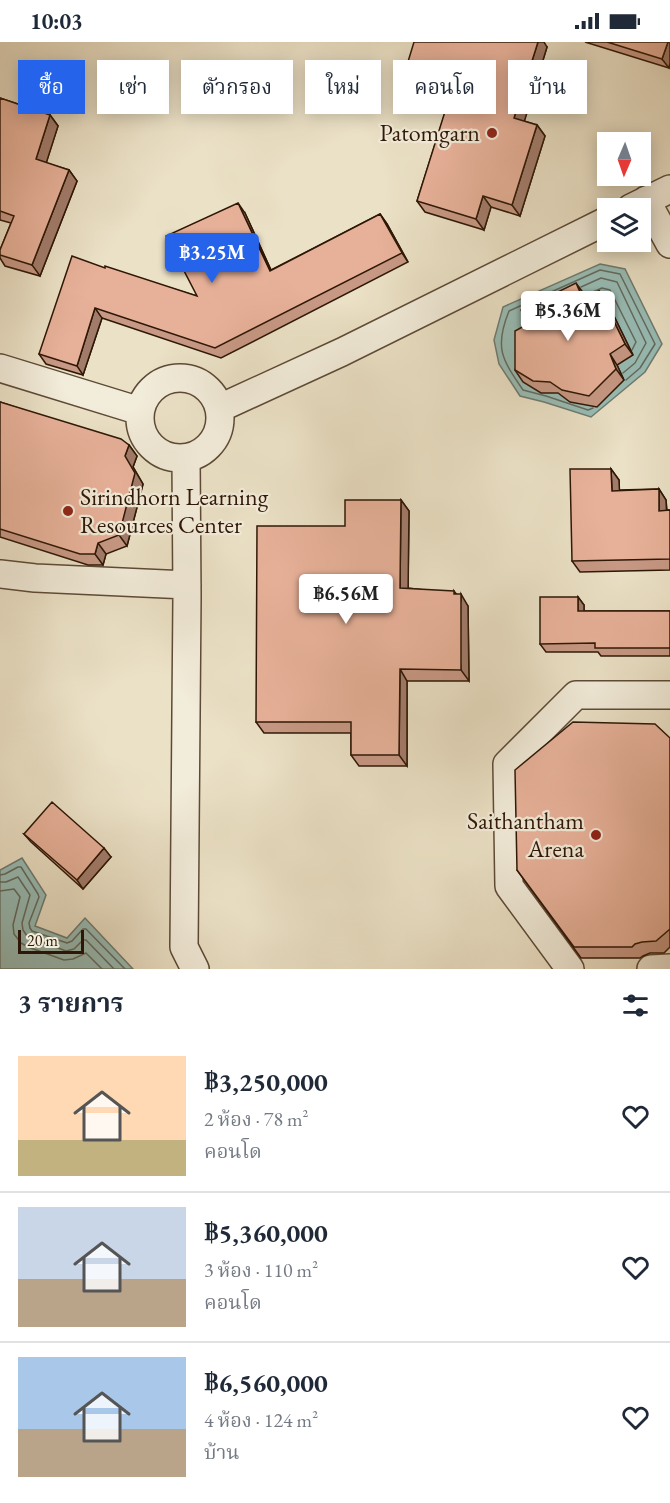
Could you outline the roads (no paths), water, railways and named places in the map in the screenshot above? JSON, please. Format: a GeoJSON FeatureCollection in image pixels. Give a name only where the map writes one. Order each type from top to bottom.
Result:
{"type":"FeatureCollection","features":[{"type":"Feature","properties":{"kind":"lane"},"geometry":{"type":"LineString","coordinates":[[651,198],[670,189]]}},
{"type":"Feature","properties":{"kind":"lane"},"geometry":{"type":"LineString","coordinates":[[651,220],[670,244]]}},
{"type":"Feature","properties":{"kind":"lane"},"geometry":{"type":"LineString","coordinates":[[220,408],[342,352],[597,225]]}},
{"type":"Feature","properties":{"kind":"lane"},"geometry":{"type":"LineString","coordinates":[[0,368],[140,411]]}},
{"type":"Feature","properties":{"kind":"lane"},"geometry":{"type":"LineString","coordinates":[[179,377],[205,385],[220,408],[221,424],[215,440],[202,452],[186,458],[167,457],[151,446],[141,430],[140,411],[153,387],[179,377]]}},
{"type":"Feature","properties":{"kind":"lane"},"geometry":{"type":"LineString","coordinates":[[186,458],[184,946],[195,969]]}},
{"type":"Feature","properties":{"kind":"lane"},"geometry":{"type":"LineString","coordinates":[[0,574],[35,578],[187,585]]}},
{"type":"Feature","properties":{"kind":"lane"},"geometry":{"type":"LineString","coordinates":[[570,969],[509,886],[507,764],[576,695],[670,695]]}},
{"type":"Feature","properties":{"kind":"lane"},"geometry":{"type":"LineString","coordinates":[[651,969],[670,968]]}},
{"type":"Feature","properties":{"kind":"water"},"geometry":{"type":"Polygon","coordinates":[[[600,264],[625,269],[662,344],[645,372],[591,417],[520,396],[499,364],[494,340],[503,307],[600,264]]]}},
{"type":"Feature","properties":{"kind":"water"},"geometry":{"type":"Polygon","coordinates":[[[22,858],[46,895],[35,926],[67,938],[85,918],[133,969],[0,969],[0,870],[22,858]]]}},
{"type":"Feature","properties":{"kind":"place","name":"Patomgarn"},"geometry":{"type":"Point","coordinates":[492,133]}},
{"type":"Feature","properties":{"kind":"place","name":"Sirindhorn Learning Resources Center"},"geometry":{"type":"Point","coordinates":[68,511]}},
{"type":"Feature","properties":{"kind":"place","name":"Saithantham Arena"},"geometry":{"type":"Point","coordinates":[596,835]}}]}
